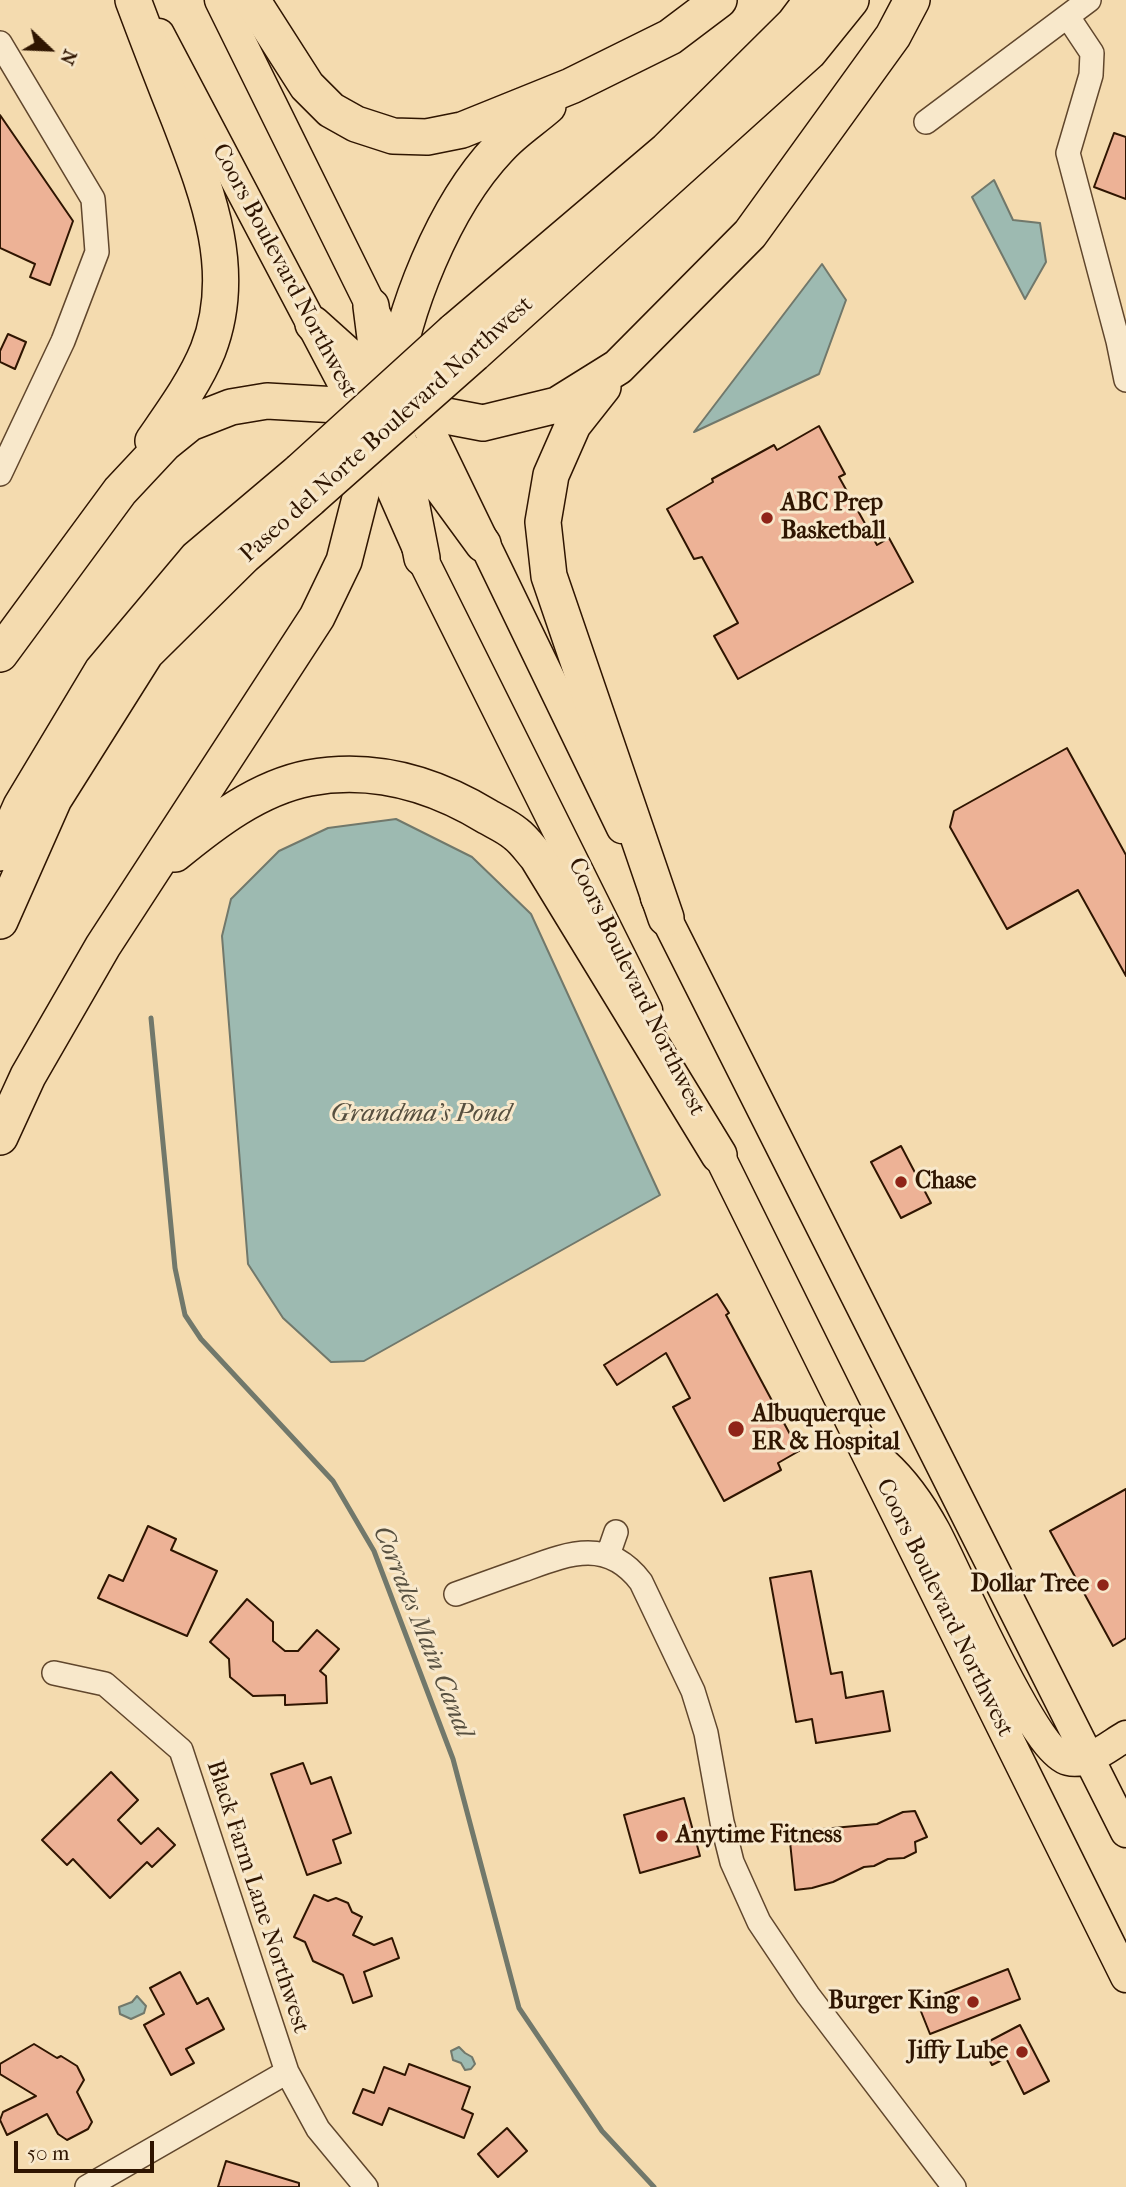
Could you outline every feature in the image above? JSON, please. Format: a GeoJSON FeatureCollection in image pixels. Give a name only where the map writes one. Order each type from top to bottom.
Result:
{"type":"FeatureCollection","features":[{"type":"Feature","properties":{"kind":"highway"},"geometry":{"type":"LineString","coordinates":[[0,654],[121,491],[189,387],[208,349],[219,305],[221,263],[214,219],[202,178],[133,0]]}},
{"type":"Feature","properties":{"kind":"highway"},"geometry":{"type":"LineString","coordinates":[[252,0],[307,86],[331,110],[356,124],[393,136],[427,137],[462,130],[571,86],[670,37],[719,0]]}},
{"type":"Feature","properties":{"kind":"highway","name":"Paseo del Norte Boulevard Northwest"},"geometry":{"type":"LineString","coordinates":[[464,343],[667,150],[794,24],[812,0]]}},
{"type":"Feature","properties":{"kind":"highway","name":"Paseo del Norte Boulevard Northwest"},"geometry":{"type":"LineString","coordinates":[[0,921],[54,799],[146,653],[244,556],[305,485],[464,343],[809,52],[852,0]]}},
{"type":"Feature","properties":{"kind":"highway"},"geometry":{"type":"LineString","coordinates":[[666,918],[548,576],[543,522],[551,475],[573,425],[618,367],[750,234],[893,36],[912,0]]}},
{"type":"Feature","properties":{"kind":"highway"},"geometry":{"type":"LineString","coordinates":[[0,1137],[28,1076],[103,946],[317,617],[344,561],[387,409],[405,328],[435,245],[466,190],[499,147],[571,86]]}},
{"type":"Feature","properties":{"kind":"highway"},"geometry":{"type":"LineString","coordinates":[[372,306],[387,409],[422,558]]}},
{"type":"Feature","properties":{"kind":"highway"},"geometry":{"type":"LineString","coordinates":[[313,324],[387,409],[483,544]]}},
{"type":"Feature","properties":{"kind":"highway"},"geometry":{"type":"LineString","coordinates":[[121,491],[163,444],[190,423],[231,407],[267,401],[387,409],[483,424],[557,405],[618,367]]}},
{"type":"Feature","properties":{"kind":"highway","name":"Paseo del Norte Boulevard Northwest"},"geometry":{"type":"LineString","coordinates":[[0,853],[21,806],[102,671],[197,558],[305,485]]}},
{"type":"Feature","properties":{"kind":"highway"},"geometry":{"type":"LineString","coordinates":[[148,876],[218,819],[268,793],[309,778],[357,775],[397,777],[439,790],[515,833],[537,857],[719,1155]]}},
{"type":"Feature","properties":{"kind":"main road","name":"Coors Boulevard Northwest"},"geometry":{"type":"LineString","coordinates":[[141,0],[313,324]]}},
{"type":"Feature","properties":{"kind":"main road"},"geometry":{"type":"LineString","coordinates":[[220,0],[372,306]]}},
{"type":"Feature","properties":{"kind":"main road"},"geometry":{"type":"LineString","coordinates":[[483,544],[666,918],[1126,1832]]}},
{"type":"Feature","properties":{"kind":"main road","name":"Coors Boulevard Northwest"},"geometry":{"type":"LineString","coordinates":[[422,558],[1126,1977]]}},
{"type":"Feature","properties":{"kind":"main road"},"geometry":{"type":"LineString","coordinates":[[865,1447],[887,1466],[924,1511],[1016,1693],[1046,1743],[1062,1758],[1070,1761],[1089,1758],[1126,1736]]}},
{"type":"Feature","properties":{"kind":"street"},"geometry":{"type":"LineString","coordinates":[[926,122],[1089,0]]}},
{"type":"Feature","properties":{"kind":"street"},"geometry":{"type":"LineString","coordinates":[[1068,17],[1092,52],[1091,75],[1068,153],[1122,341],[1126,380]]}},
{"type":"Feature","properties":{"kind":"street"},"geometry":{"type":"LineString","coordinates":[[0,43],[93,199],[97,252],[63,341],[0,474]]}},
{"type":"Feature","properties":{"kind":"street"},"geometry":{"type":"LineString","coordinates":[[608,1555],[615,1532]]}},
{"type":"Feature","properties":{"kind":"street"},"geometry":{"type":"LineString","coordinates":[[456,1594],[565,1554],[608,1555],[633,1571],[641,1582],[689,1681],[706,1733],[732,1862],[759,1922],[808,1994],[954,2187]]}},
{"type":"Feature","properties":{"kind":"street","name":"Black Farm Lane Northwest"},"geometry":{"type":"LineString","coordinates":[[54,1672],[106,1684],[181,1750],[287,2072],[318,2129],[366,2187]]}},
{"type":"Feature","properties":{"kind":"street"},"geometry":{"type":"LineString","coordinates":[[87,2187],[287,2072]]}},
{"type":"Feature","properties":{"kind":"water"},"geometry":{"type":"Polygon","coordinates":[[[994,180],[1013,220],[1040,223],[1046,262],[1025,299],[972,197],[994,180]]]}},
{"type":"Feature","properties":{"kind":"water"},"geometry":{"type":"Polygon","coordinates":[[[822,264],[846,300],[819,374],[694,432],[822,264]]]}},
{"type":"Feature","properties":{"kind":"water","name":"Grandma's Pond"},"geometry":{"type":"Polygon","coordinates":[[[396,819],[472,857],[531,914],[660,1195],[364,1361],[331,1362],[283,1318],[248,1264],[222,936],[231,899],[279,851],[328,828],[396,819]]]}},
{"type":"Feature","properties":{"kind":"water"},"geometry":{"type":"Polygon","coordinates":[[[137,1996],[146,2006],[144,2013],[131,2019],[120,2014],[119,2007],[132,2002],[137,1996]]]}},
{"type":"Feature","properties":{"kind":"water"},"geometry":{"type":"Polygon","coordinates":[[[459,2047],[472,2057],[475,2064],[471,2069],[465,2070],[461,2063],[453,2060],[451,2051],[459,2047]]]}},
{"type":"Feature","properties":{"kind":"building"},"geometry":{"type":"Polygon","coordinates":[[[0,115],[73,221],[50,285],[30,277],[35,264],[0,248],[0,115]]]}},
{"type":"Feature","properties":{"kind":"building"},"geometry":{"type":"Polygon","coordinates":[[[1114,133],[1126,137],[1126,199],[1094,187],[1114,133]]]}},
{"type":"Feature","properties":{"kind":"building"},"geometry":{"type":"Polygon","coordinates":[[[8,334],[26,342],[15,369],[0,362],[0,351],[8,334]]]}},
{"type":"Feature","properties":{"kind":"building","name":"ABC Prep Basketball"},"geometry":{"type":"Polygon","coordinates":[[[819,426],[845,474],[839,477],[877,545],[889,538],[913,582],[738,679],[714,636],[738,623],[702,557],[694,559],[667,509],[713,482],[712,479],[774,445],[777,450],[819,426]]]}},
{"type":"Feature","properties":{"kind":"building"},"geometry":{"type":"Polygon","coordinates":[[[1067,748],[1126,855],[1126,976],[1078,890],[1007,929],[950,827],[954,811],[1067,748]]]}},
{"type":"Feature","properties":{"kind":"building","name":"Chase"},"geometry":{"type":"Polygon","coordinates":[[[901,1146],[931,1203],[901,1218],[871,1162],[901,1146]]]}},
{"type":"Feature","properties":{"kind":"building","name":"Albuquerque ER & Hospital"},"geometry":{"type":"Polygon","coordinates":[[[717,1294],[799,1451],[778,1463],[781,1470],[724,1501],[673,1407],[690,1398],[666,1353],[617,1385],[604,1365],[717,1294]]]}},
{"type":"Feature","properties":{"kind":"building","name":"Dollar Tree"},"geometry":{"type":"Polygon","coordinates":[[[1126,1489],[1126,1638],[1113,1646],[1050,1531],[1126,1489]]]}},
{"type":"Feature","properties":{"kind":"building"},"geometry":{"type":"Polygon","coordinates":[[[148,1526],[176,1539],[171,1550],[217,1571],[187,1636],[98,1598],[109,1575],[123,1581],[148,1526]]]}},
{"type":"Feature","properties":{"kind":"building"},"geometry":{"type":"Polygon","coordinates":[[[811,1571],[831,1674],[842,1672],[846,1698],[883,1691],[890,1731],[816,1743],[812,1719],[796,1722],[770,1578],[811,1571]]]}},
{"type":"Feature","properties":{"kind":"building"},"geometry":{"type":"Polygon","coordinates":[[[247,1599],[273,1622],[273,1641],[285,1651],[298,1651],[317,1630],[339,1649],[320,1671],[326,1676],[327,1703],[285,1705],[285,1695],[253,1696],[230,1677],[229,1659],[210,1642],[247,1599]]]}},
{"type":"Feature","properties":{"kind":"building"},"geometry":{"type":"Polygon","coordinates":[[[303,1763],[311,1784],[331,1777],[351,1833],[333,1840],[341,1863],[307,1875],[271,1774],[303,1763]]]}},
{"type":"Feature","properties":{"kind":"building"},"geometry":{"type":"Polygon","coordinates":[[[111,1772],[138,1800],[118,1820],[141,1844],[158,1828],[175,1845],[152,1867],[147,1862],[110,1898],[73,1859],[67,1865],[42,1840],[111,1772]]]}},
{"type":"Feature","properties":{"kind":"building","name":"Anytime Fitness"},"geometry":{"type":"Polygon","coordinates":[[[684,1798],[700,1856],[640,1873],[624,1815],[684,1798]]]}},
{"type":"Feature","properties":{"kind":"building"},"geometry":{"type":"Polygon","coordinates":[[[915,1811],[927,1837],[915,1842],[916,1852],[904,1858],[888,1859],[874,1866],[864,1867],[833,1882],[795,1890],[789,1832],[877,1824],[903,1812],[915,1811]]]}},
{"type":"Feature","properties":{"kind":"building"},"geometry":{"type":"Polygon","coordinates":[[[314,1895],[328,1901],[336,1898],[348,1903],[352,1912],[362,1917],[353,1935],[374,1945],[392,1938],[399,1958],[364,1972],[372,1996],[353,2003],[343,1975],[313,1961],[305,1942],[294,1937],[314,1895]]]}},
{"type":"Feature","properties":{"kind":"building"},"geometry":{"type":"Polygon","coordinates":[[[1008,1969],[1020,1999],[930,2034],[918,2004],[1008,1969]]]}},
{"type":"Feature","properties":{"kind":"building"},"geometry":{"type":"Polygon","coordinates":[[[180,1972],[197,2004],[208,1998],[224,2029],[186,2049],[194,2063],[171,2075],[144,2025],[164,2014],[150,1988],[180,1972]]]}},
{"type":"Feature","properties":{"kind":"building"},"geometry":{"type":"Polygon","coordinates":[[[1020,2025],[1049,2081],[1024,2094],[1006,2058],[992,2065],[982,2045],[1020,2025]]]}},
{"type":"Feature","properties":{"kind":"building"},"geometry":{"type":"Polygon","coordinates":[[[34,2044],[77,2066],[84,2080],[77,2092],[92,2122],[88,2129],[67,2140],[58,2134],[47,2114],[7,2135],[0,2120],[3,2112],[36,2096],[0,2074],[0,2064],[34,2044]]]}},
{"type":"Feature","properties":{"kind":"building"},"geometry":{"type":"Polygon","coordinates":[[[409,2064],[470,2087],[462,2109],[473,2114],[464,2138],[389,2108],[382,2125],[353,2113],[363,2089],[374,2093],[384,2067],[405,2075],[409,2064]]]}},
{"type":"Feature","properties":{"kind":"building"},"geometry":{"type":"Polygon","coordinates":[[[507,2128],[527,2151],[498,2177],[478,2154],[507,2128]]]}},
{"type":"Feature","properties":{"kind":"building"},"geometry":{"type":"Polygon","coordinates":[[[226,2161],[299,2183],[299,2187],[218,2187],[226,2161]]]}},
{"type":"Feature","properties":{"kind":"waterway","name":"Corrales Main Canal"},"geometry":{"type":"LineString","coordinates":[[151,1018],[175,1268],[185,1315],[201,1339],[333,1481],[374,1551],[453,1759],[519,2008],[602,2131],[654,2187]]}},
{"type":"Feature","properties":{"kind":"place","name":"ABC Prep Basketball"},"geometry":{"type":"Point","coordinates":[767,518]}},
{"type":"Feature","properties":{"kind":"place","name":"Chase"},"geometry":{"type":"Point","coordinates":[901,1182]}},
{"type":"Feature","properties":{"kind":"place","name":"Albuquerque ER & Hospital"},"geometry":{"type":"Point","coordinates":[736,1429]}},
{"type":"Feature","properties":{"kind":"place","name":"Dollar Tree"},"geometry":{"type":"Point","coordinates":[1103,1585]}},
{"type":"Feature","properties":{"kind":"place","name":"Anytime Fitness"},"geometry":{"type":"Point","coordinates":[662,1836]}},
{"type":"Feature","properties":{"kind":"place","name":"Burger King"},"geometry":{"type":"Point","coordinates":[973,2002]}},
{"type":"Feature","properties":{"kind":"place","name":"Jiffy Lube"},"geometry":{"type":"Point","coordinates":[1022,2052]}}]}
